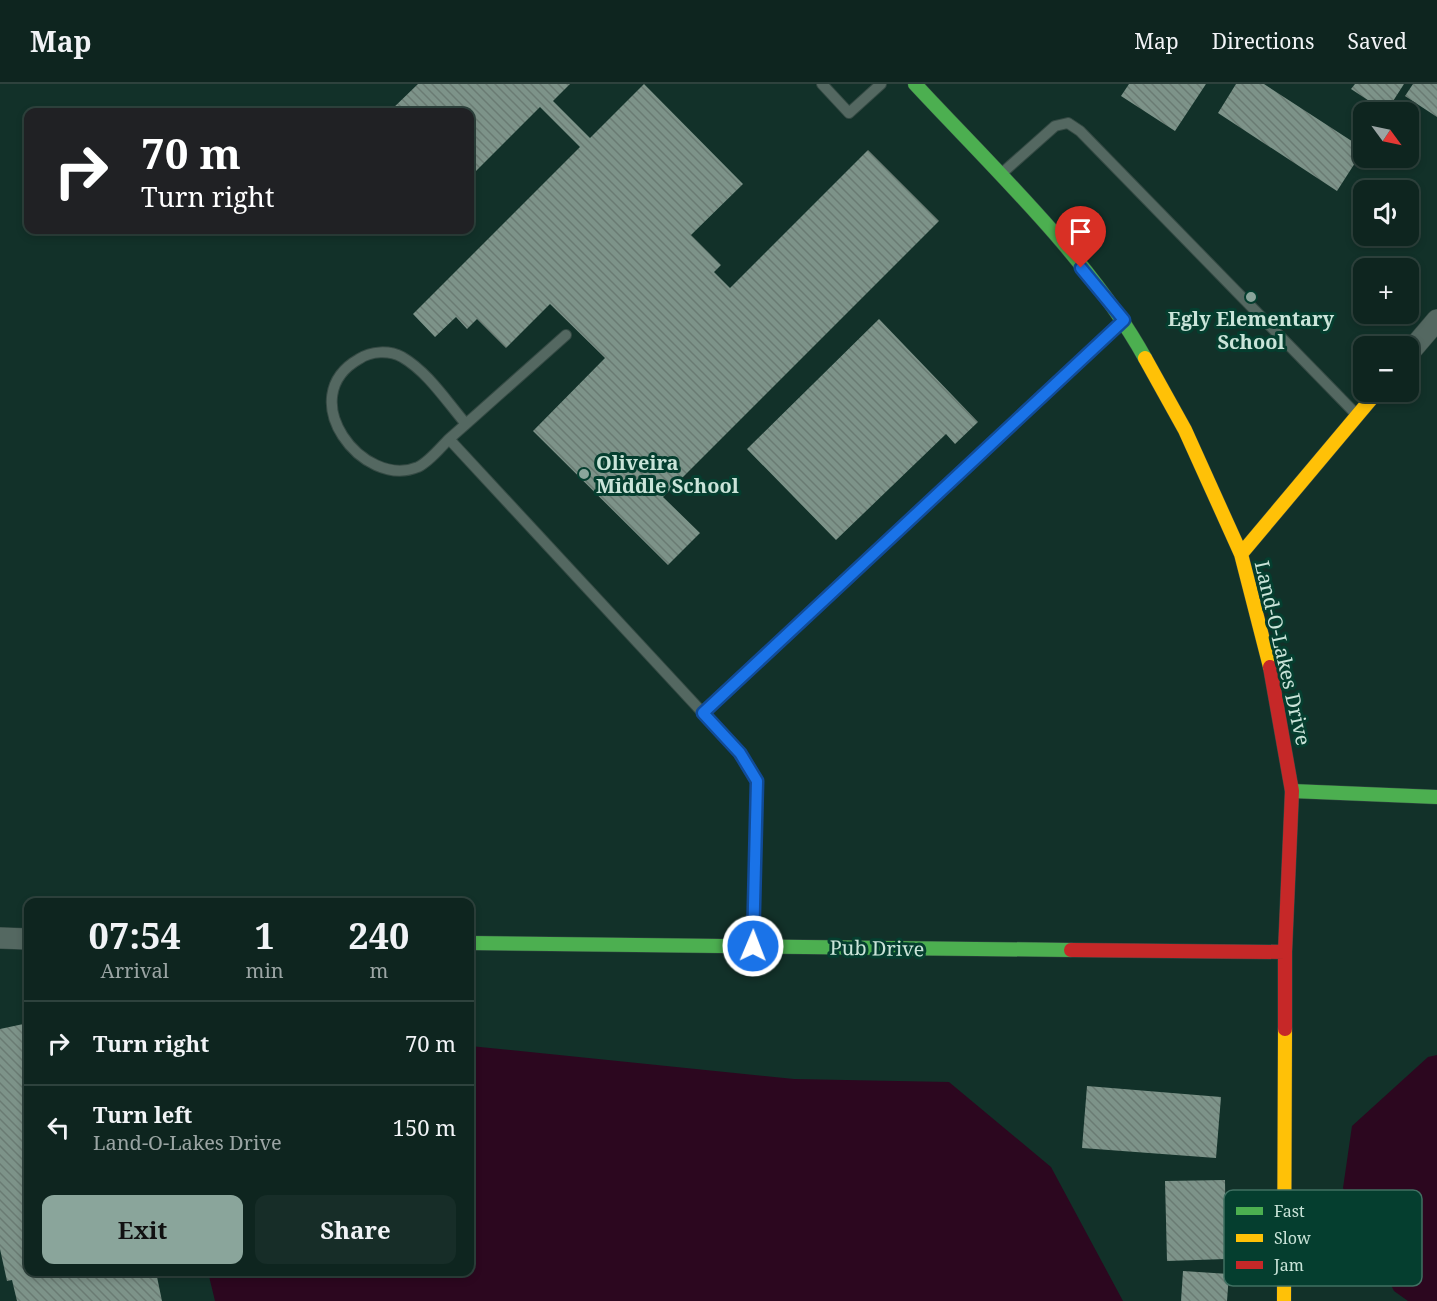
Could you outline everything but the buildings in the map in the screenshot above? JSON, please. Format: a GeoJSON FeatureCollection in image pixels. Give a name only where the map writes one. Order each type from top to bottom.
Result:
{"type":"FeatureCollection","features":[{"type":"Feature","properties":{"kind":"street","name":"Land-O-Lakes Drive"},"geometry":{"type":"LineString","coordinates":[[915,84],[1038,216],[1124,320],[1185,430],[1241,554],[1273,680],[1292,791],[1285,952],[1284,1190]]}},
{"type":"Feature","properties":{"kind":"street"},"geometry":{"type":"LineString","coordinates":[[1419,341],[1437,320]]}},
{"type":"Feature","properties":{"kind":"street"},"geometry":{"type":"LineString","coordinates":[[1241,554],[1369,402]]}},
{"type":"Feature","properties":{"kind":"street"},"geometry":{"type":"LineString","coordinates":[[1292,791],[1437,796]]}},
{"type":"Feature","properties":{"kind":"street"},"geometry":{"type":"LineString","coordinates":[[0,938],[24,939]]}},
{"type":"Feature","properties":{"kind":"street","name":"Pub Drive"},"geometry":{"type":"LineString","coordinates":[[474,943],[1285,952]]}},
{"type":"Feature","properties":{"kind":"street","name":"Land-O-Lakes Drive"},"geometry":{"type":"LineString","coordinates":[[1284,1286],[1284,1301]]}},
{"type":"Feature","properties":{"kind":"lane"},"geometry":{"type":"LineString","coordinates":[[822,84],[849,113],[880,84]]}},
{"type":"Feature","properties":{"kind":"lane"},"geometry":{"type":"LineString","coordinates":[[1000,176],[1055,126],[1068,123],[1080,131],[1357,416]]}},
{"type":"Feature","properties":{"kind":"lane"},"geometry":{"type":"LineString","coordinates":[[703,713],[1124,320]]}},
{"type":"Feature","properties":{"kind":"lane"},"geometry":{"type":"LineString","coordinates":[[466,423],[427,378],[402,357],[387,352],[366,354],[349,364],[340,374],[332,390],[330,404],[334,420],[351,446],[379,465],[404,470],[420,466],[566,335]]}},
{"type":"Feature","properties":{"kind":"lane"},"geometry":{"type":"LineString","coordinates":[[449,440],[740,753],[757,781],[753,946]]}},
{"type":"Feature","properties":{"kind":"shaded area"},"geometry":{"type":"Polygon","coordinates":[[[474,1046],[794,1079],[949,1082],[1051,1167],[1123,1301],[215,1301],[209,1276],[474,1276],[474,1046]]]}},
{"type":"Feature","properties":{"kind":"shaded area"},"geometry":{"type":"Polygon","coordinates":[[[1437,1055],[1437,1301],[1408,1301],[1394,1291],[1392,1286],[1422,1286],[1422,1190],[1344,1190],[1343,1188],[1352,1126],[1428,1057],[1437,1055]]]}},
{"type":"Feature","properties":{"kind":"traffic: fast"},"geometry":{"type":"LineString","coordinates":[[915,84],[1039,215],[1069,250],[1123,321],[1145,358]]}},
{"type":"Feature","properties":{"kind":"traffic: fast"},"geometry":{"type":"LineString","coordinates":[[1292,791],[1437,797]]}},
{"type":"Feature","properties":{"kind":"traffic: fast"},"geometry":{"type":"LineString","coordinates":[[474,943],[1071,950]]}},
{"type":"Feature","properties":{"kind":"traffic: slow"},"geometry":{"type":"LineString","coordinates":[[1145,358],[1185,430],[1241,554],[1270,667]]}},
{"type":"Feature","properties":{"kind":"traffic: slow"},"geometry":{"type":"LineString","coordinates":[[1241,554],[1369,402]]}},
{"type":"Feature","properties":{"kind":"traffic: slow"},"geometry":{"type":"LineString","coordinates":[[1284,1190],[1285,1029]]}},
{"type":"Feature","properties":{"kind":"traffic: slow"},"geometry":{"type":"LineString","coordinates":[[1284,1286],[1284,1301]]}},
{"type":"Feature","properties":{"kind":"traffic: jam"},"geometry":{"type":"LineString","coordinates":[[1270,667],[1292,791],[1285,952],[1285,1029]]}},
{"type":"Feature","properties":{"kind":"traffic: jam"},"geometry":{"type":"LineString","coordinates":[[1071,950],[1285,952]]}},
{"type":"Feature","properties":{"kind":"place","name":"Egly Elementary School"},"geometry":{"type":"Point","coordinates":[1251,297]}},
{"type":"Feature","properties":{"kind":"place","name":"Oliveira Middle School"},"geometry":{"type":"Point","coordinates":[584,474]}},
{"type":"Feature","properties":{"kind":"route"},"geometry":{"type":"LineString","coordinates":[[753,946],[757,781],[740,753],[703,713],[1124,320],[1081,268]]}}]}
